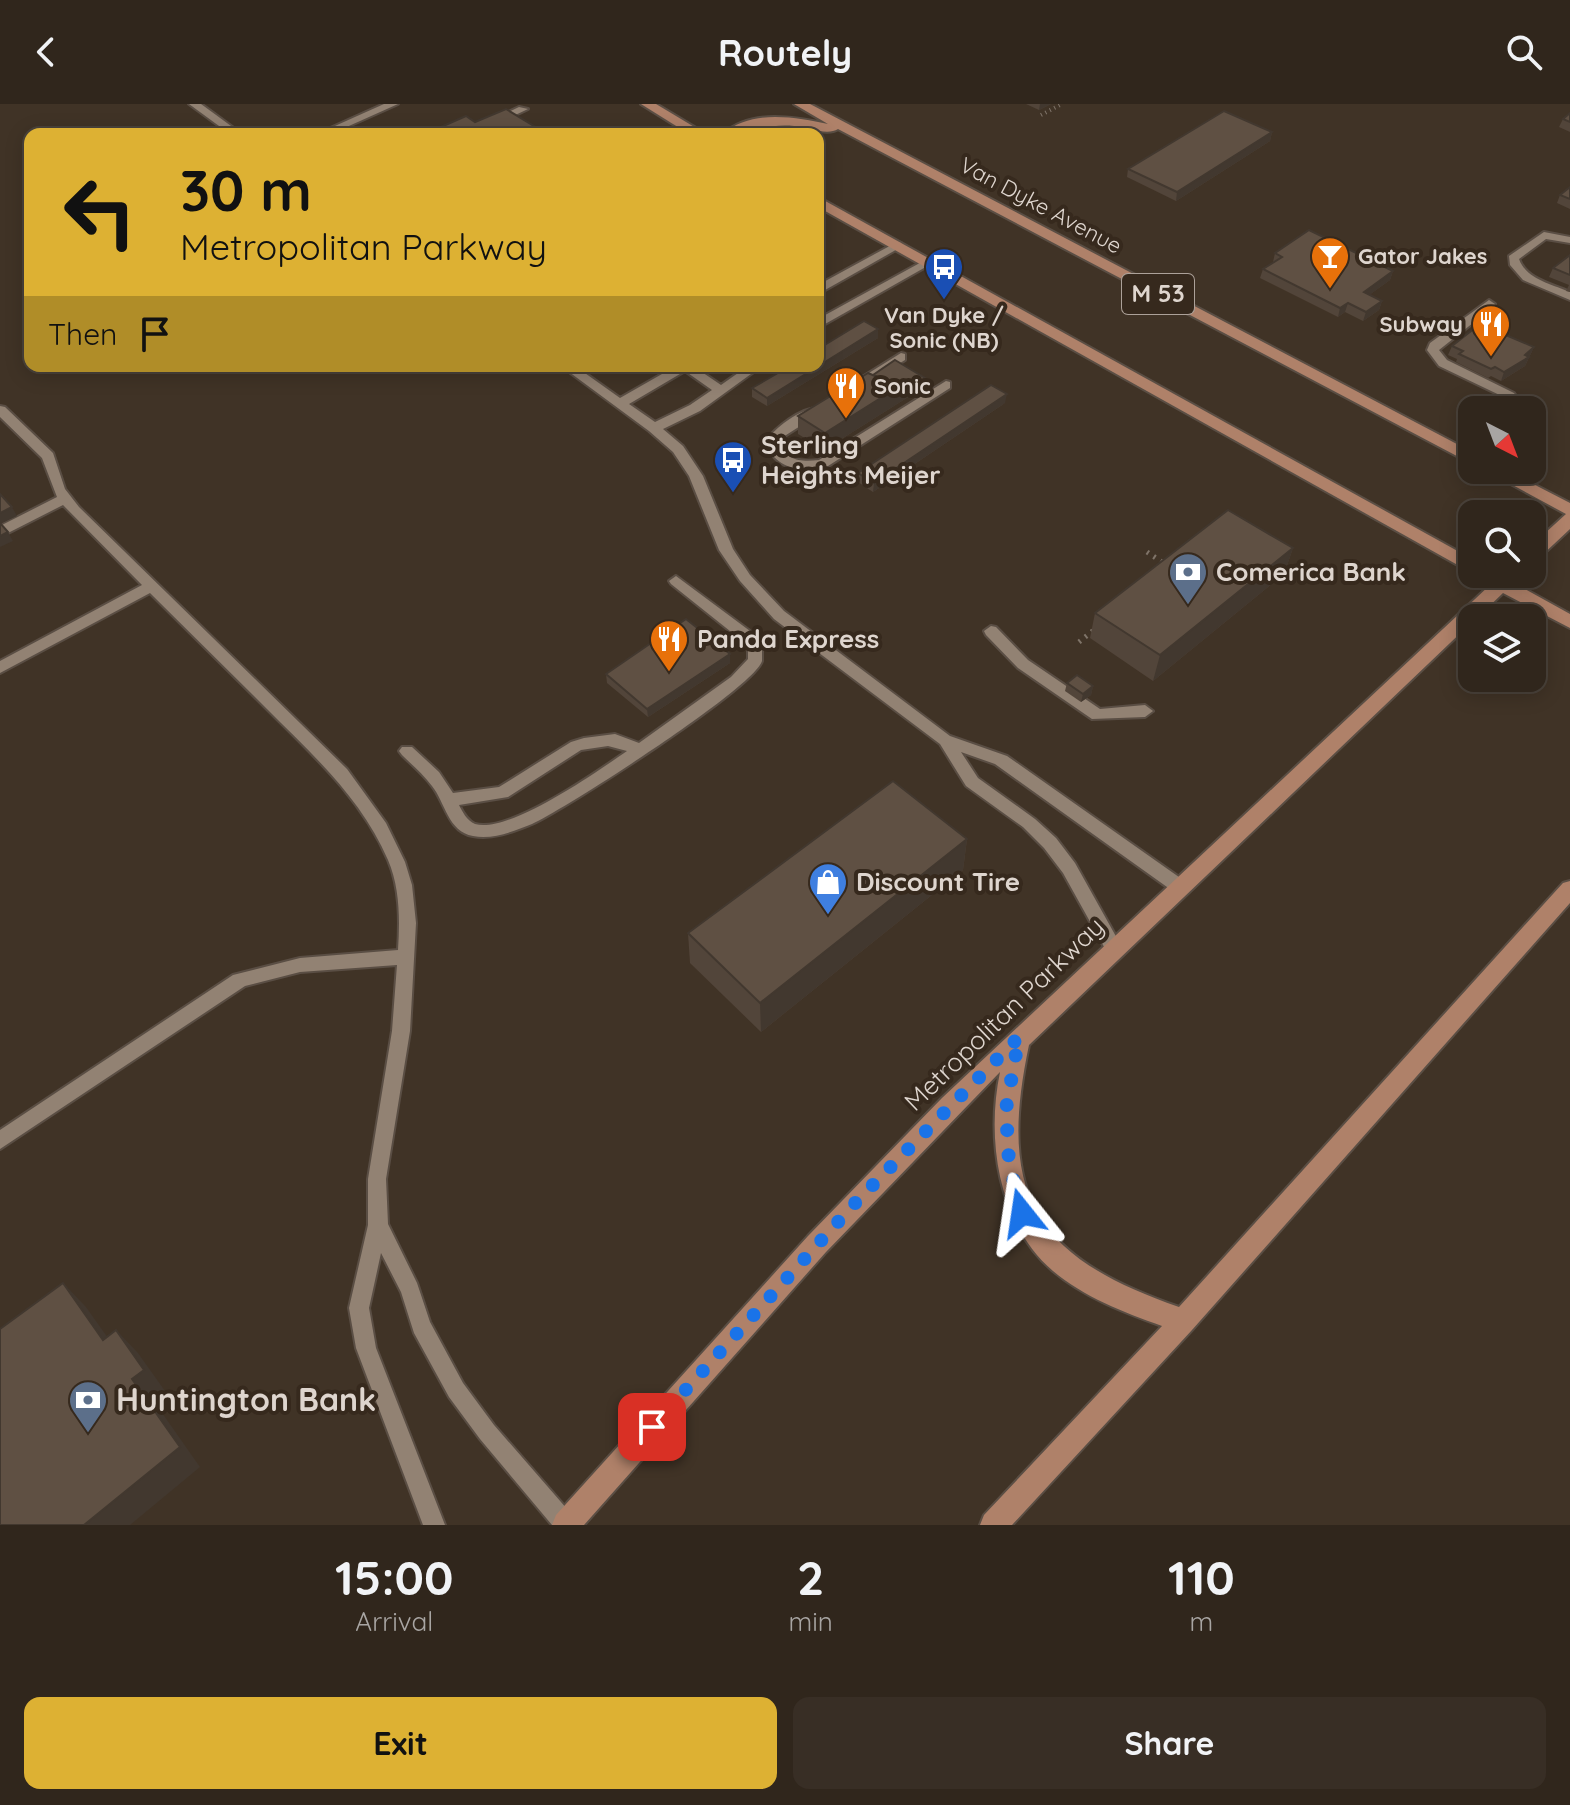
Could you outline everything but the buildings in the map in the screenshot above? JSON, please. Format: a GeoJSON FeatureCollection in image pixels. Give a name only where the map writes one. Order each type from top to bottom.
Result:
{"type":"FeatureCollection","features":[{"type":"Feature","properties":{"kind":"main road"},"geometry":{"type":"LineString","coordinates":[[647,104],[689,128]]}},
{"type":"Feature","properties":{"kind":"main road","name":"Van Dyke Avenue"},"geometry":{"type":"LineString","coordinates":[[800,104],[1458,452]]}},
{"type":"Feature","properties":{"kind":"main road"},"geometry":{"type":"LineString","coordinates":[[743,128],[753,123],[784,120],[821,128]]}},
{"type":"Feature","properties":{"kind":"main road"},"geometry":{"type":"LineString","coordinates":[[824,129],[863,137]]}},
{"type":"Feature","properties":{"kind":"main road"},"geometry":{"type":"LineString","coordinates":[[824,204],[1458,559]]}},
{"type":"Feature","properties":{"kind":"main road"},"geometry":{"type":"LineString","coordinates":[[1520,484],[1570,510]]}},
{"type":"Feature","properties":{"kind":"main road"},"geometry":{"type":"LineString","coordinates":[[1546,542],[1570,519]]}},
{"type":"Feature","properties":{"kind":"main road","name":"Metropolitan Parkway"},"geometry":{"type":"LineString","coordinates":[[566,1525],[827,1234],[1019,1037],[1496,588]]}},
{"type":"Feature","properties":{"kind":"main road"},"geometry":{"type":"LineString","coordinates":[[1519,588],[1570,622]]}},
{"type":"Feature","properties":{"kind":"main road"},"geometry":{"type":"LineString","coordinates":[[994,1525],[1183,1321],[1570,889]]}},
{"type":"Feature","properties":{"kind":"main road"},"geometry":{"type":"LineString","coordinates":[[1019,1037],[1006,1109],[1009,1163],[1022,1213],[1046,1251],[1081,1279],[1117,1299],[1183,1321]]}},
{"type":"Feature","properties":{"kind":"lane"},"geometry":{"type":"LineString","coordinates":[[194,104],[228,128]]}},
{"type":"Feature","properties":{"kind":"lane"},"geometry":{"type":"LineString","coordinates":[[336,128],[393,104]]}},
{"type":"Feature","properties":{"kind":"lane"},"geometry":{"type":"LineString","coordinates":[[480,128],[523,109]]}},
{"type":"Feature","properties":{"kind":"lane"},"geometry":{"type":"LineString","coordinates":[[1570,240],[1544,235],[1513,258],[1516,269],[1523,274],[1570,296]]}},
{"type":"Feature","properties":{"kind":"lane"},"geometry":{"type":"LineString","coordinates":[[824,287],[897,245]]}},
{"type":"Feature","properties":{"kind":"lane"},"geometry":{"type":"LineString","coordinates":[[824,321],[927,262]]}},
{"type":"Feature","properties":{"kind":"lane"},"geometry":{"type":"LineString","coordinates":[[1489,304],[1434,346],[1433,350],[1443,363],[1510,396]]}},
{"type":"Feature","properties":{"kind":"lane"},"geometry":{"type":"LineString","coordinates":[[837,396],[901,357]]}},
{"type":"Feature","properties":{"kind":"lane"},"geometry":{"type":"LineString","coordinates":[[576,372],[654,428],[687,462],[726,550],[761,597],[799,632],[945,740],[1001,760],[1180,887]]}},
{"type":"Feature","properties":{"kind":"lane"},"geometry":{"type":"LineString","coordinates":[[621,403],[675,372]]}},
{"type":"Feature","properties":{"kind":"lane"},"geometry":{"type":"LineString","coordinates":[[694,372],[720,390]]}},
{"type":"Feature","properties":{"kind":"lane"},"geometry":{"type":"LineString","coordinates":[[654,428],[695,408],[747,372]]}},
{"type":"Feature","properties":{"kind":"lane"},"geometry":{"type":"LineString","coordinates":[[825,404],[778,434],[772,442],[775,452],[785,461],[811,467],[823,463],[946,385]]}},
{"type":"Feature","properties":{"kind":"lane"},"geometry":{"type":"LineString","coordinates":[[0,410],[48,456],[64,499],[341,773],[390,845],[404,885],[408,923],[406,957],[401,1031],[377,1179],[378,1225],[359,1308],[366,1348],[434,1525]]}},
{"type":"Feature","properties":{"kind":"lane"},"geometry":{"type":"LineString","coordinates":[[3,530],[64,499]]}},
{"type":"Feature","properties":{"kind":"lane"},"geometry":{"type":"LineString","coordinates":[[407,751],[433,776],[461,822],[472,830],[496,831],[553,807],[736,681],[755,661],[755,649],[745,635],[676,581]]}},
{"type":"Feature","properties":{"kind":"lane"},"geometry":{"type":"LineString","coordinates":[[0,668],[151,586]]}},
{"type":"Feature","properties":{"kind":"lane"},"geometry":{"type":"LineString","coordinates":[[991,631],[1023,664],[1097,715],[1145,711]]}},
{"type":"Feature","properties":{"kind":"lane"},"geometry":{"type":"LineString","coordinates":[[448,800],[502,793],[576,746],[590,742],[616,740],[628,743],[637,750]]}},
{"type":"Feature","properties":{"kind":"lane"},"geometry":{"type":"LineString","coordinates":[[945,740],[972,782],[1029,823],[1050,843],[1069,868],[1114,949]]}},
{"type":"Feature","properties":{"kind":"lane"},"geometry":{"type":"LineString","coordinates":[[0,1140],[239,980],[260,972],[306,964],[406,957]]}},
{"type":"Feature","properties":{"kind":"lane"},"geometry":{"type":"LineString","coordinates":[[378,1225],[410,1290],[421,1326],[456,1390],[487,1432],[566,1525]]}},
{"type":"Feature","properties":{"kind":"path"},"geometry":{"type":"LineString","coordinates":[[1041,115],[1062,104]]}},
{"type":"Feature","properties":{"kind":"path"},"geometry":{"type":"LineString","coordinates":[[1147,552],[1173,569]]}},
{"type":"Feature","properties":{"kind":"path"},"geometry":{"type":"LineString","coordinates":[[1079,642],[1106,620]]}},
{"type":"Feature","properties":{"kind":"place","name":"Gator Jakes"},"geometry":{"type":"Point","coordinates":[1330,290]}},
{"type":"Feature","properties":{"kind":"place","name":"Van Dyke / Sonic (NB)"},"geometry":{"type":"Point","coordinates":[944,301]}},
{"type":"Feature","properties":{"kind":"place","name":"Subway"},"geometry":{"type":"Point","coordinates":[1491,358]}},
{"type":"Feature","properties":{"kind":"place","name":"Sonic"},"geometry":{"type":"Point","coordinates":[846,420]}},
{"type":"Feature","properties":{"kind":"place","name":"Sterling Heights Meijer"},"geometry":{"type":"Point","coordinates":[733,494]}},
{"type":"Feature","properties":{"kind":"place","name":"Comerica Bank"},"geometry":{"type":"Point","coordinates":[1188,606]}},
{"type":"Feature","properties":{"kind":"place","name":"Panda Express"},"geometry":{"type":"Point","coordinates":[669,673]}},
{"type":"Feature","properties":{"kind":"place","name":"Discount Tire"},"geometry":{"type":"Point","coordinates":[828,916]}},
{"type":"Feature","properties":{"kind":"place","name":"Huntington Bank"},"geometry":{"type":"Point","coordinates":[88,1434]}},
{"type":"Feature","properties":{"kind":"route"},"geometry":{"type":"LineString","coordinates":[[652,1427],[857,1201],[1019,1037],[1006,1109],[1009,1163],[1022,1213]]}}]}
